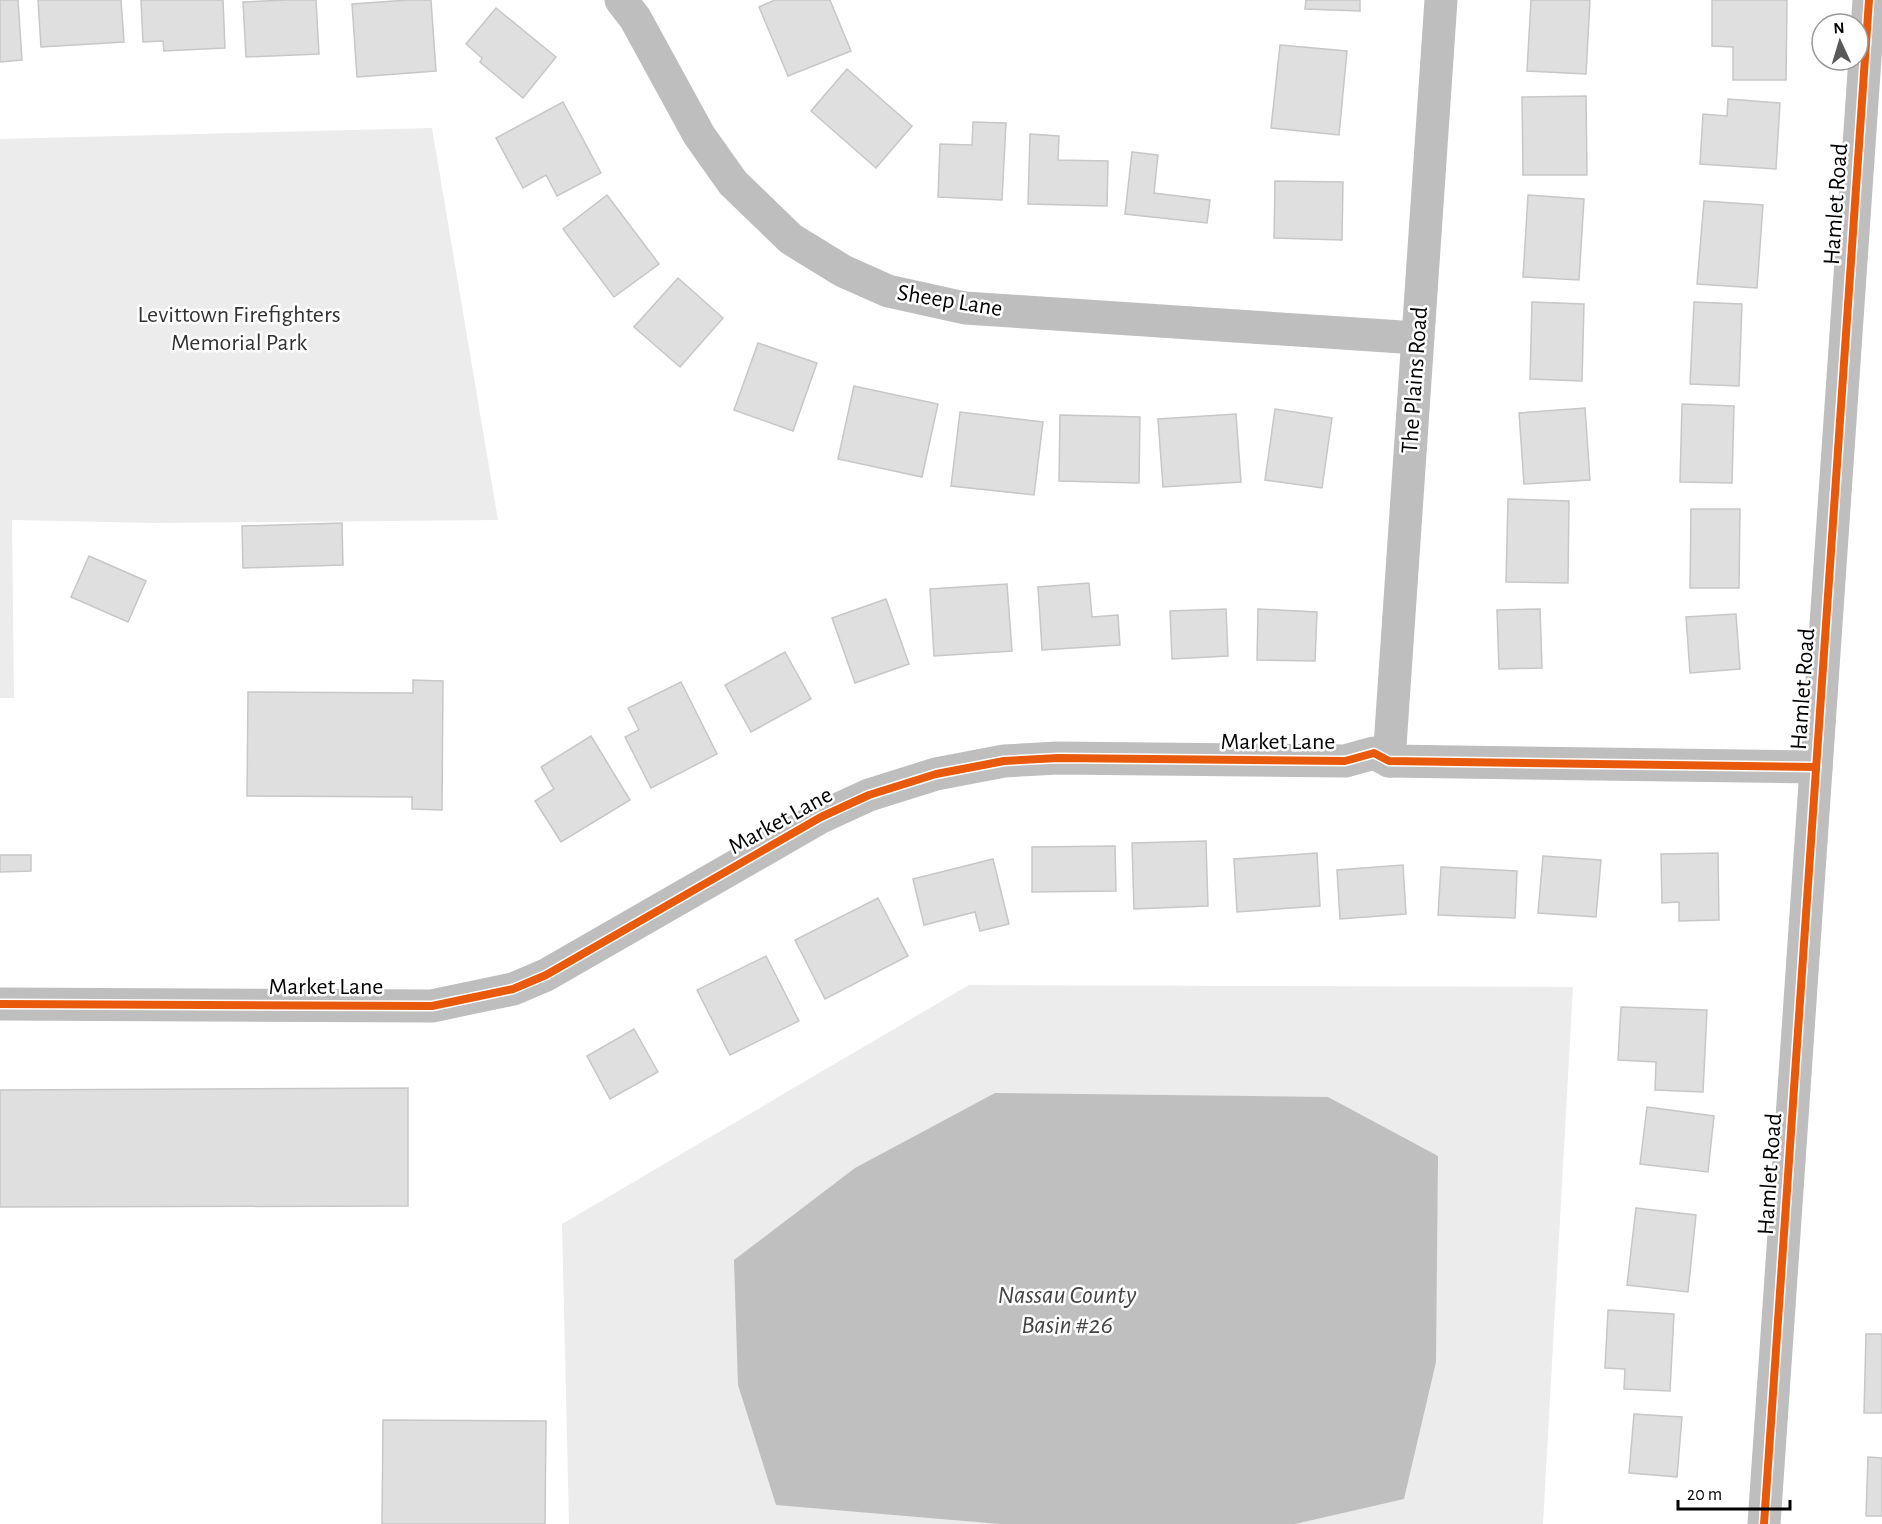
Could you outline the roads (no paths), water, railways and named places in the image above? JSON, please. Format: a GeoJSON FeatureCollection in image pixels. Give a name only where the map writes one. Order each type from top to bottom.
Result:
{"type":"FeatureCollection","features":[{"type":"Feature","properties":{"kind":"street","name":"Sheep Lane"},"geometry":{"type":"LineString","coordinates":[[621,0],[635,18],[699,135],[733,183],[791,239],[843,271],[879,287],[964,308],[1417,338]]}},
{"type":"Feature","properties":{"kind":"street","name":"The Plains Road"},"geometry":{"type":"LineString","coordinates":[[1389,761],[1441,0]]}},
{"type":"Feature","properties":{"kind":"street","name":"Hamlet Road"},"geometry":{"type":"LineString","coordinates":[[1764,1524],[1816,767],[1871,138],[1869,0]]}},
{"type":"Feature","properties":{"kind":"street","name":"Market Lane"},"geometry":{"type":"LineString","coordinates":[[0,1004],[432,1006],[513,989],[546,975],[821,817],[869,795],[936,774],[1004,761],[1058,758],[1345,761],[1374,753],[1389,761],[1816,767]]}},
{"type":"Feature","properties":{"kind":"water","name":"Nassau County Basin #26"},"geometry":{"type":"Polygon","coordinates":[[[995,1093],[1328,1097],[1438,1156],[1436,1362],[1404,1499],[1295,1524],[1000,1524],[776,1505],[738,1385],[734,1260],[855,1168],[995,1093]]]}},
{"type":"Feature","properties":{"kind":"park label","name":"Levittown Firefighters Memorial Park"},"geometry":{"type":"Point","coordinates":[239,328]}}]}
